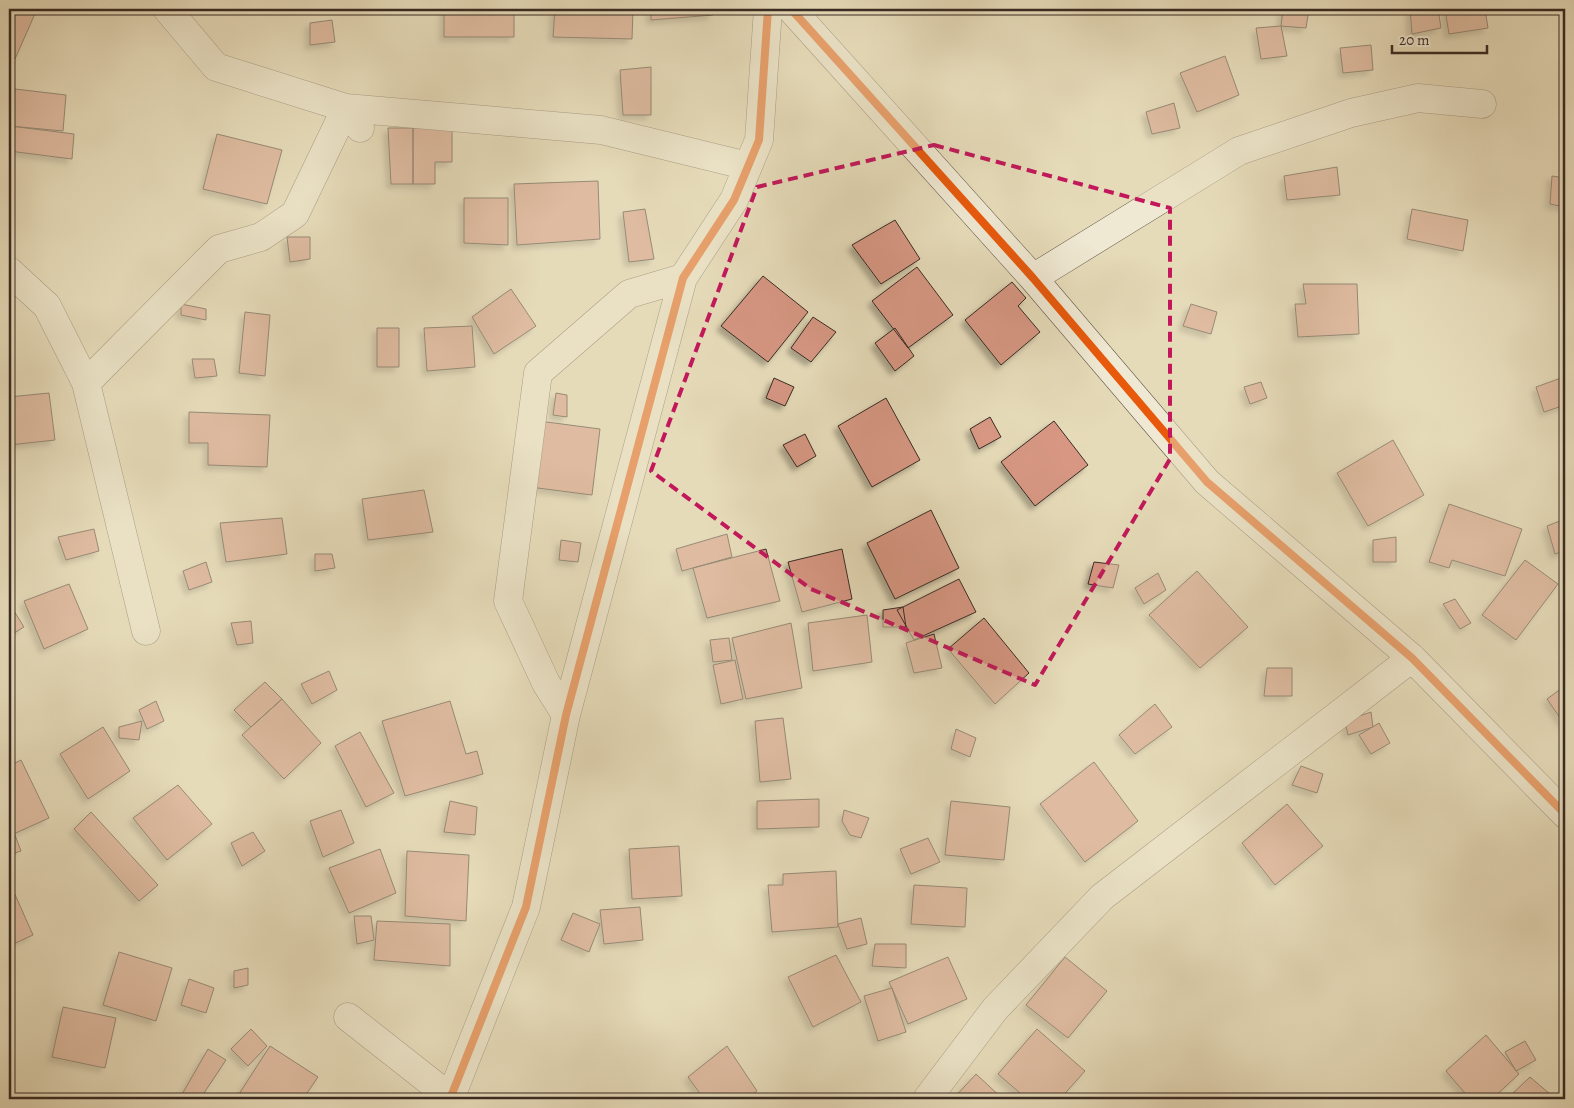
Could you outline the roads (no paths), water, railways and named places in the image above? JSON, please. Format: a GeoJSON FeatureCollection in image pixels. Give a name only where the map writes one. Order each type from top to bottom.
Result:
{"type":"FeatureCollection","features":[{"type":"Feature","properties":{"kind":"street"},"geometry":{"type":"LineString","coordinates":[[167,9],[216,67],[353,118],[601,130],[748,166]]}},
{"type":"Feature","properties":{"kind":"street"},"geometry":{"type":"LineString","coordinates":[[348,1017],[451,1098],[526,907],[566,716],[683,278],[734,200],[758,140],[768,9]]}},
{"type":"Feature","properties":{"kind":"street"},"geometry":{"type":"LineString","coordinates":[[791,9],[1032,278],[1207,482],[1412,658],[1565,814]]}},
{"type":"Feature","properties":{"kind":"street"},"geometry":{"type":"LineString","coordinates":[[1032,278],[1239,151],[1351,112],[1418,98],[1482,104]]}},
{"type":"Feature","properties":{"kind":"street"},"geometry":{"type":"LineString","coordinates":[[86,383],[219,249],[261,237],[295,214],[353,118]]}},
{"type":"Feature","properties":{"kind":"street"},"geometry":{"type":"LineString","coordinates":[[9,271],[47,306],[86,383],[146,631]]}},
{"type":"Feature","properties":{"kind":"street"},"geometry":{"type":"LineString","coordinates":[[566,716],[546,683],[508,601],[538,373],[629,294],[683,278]]}},
{"type":"Feature","properties":{"kind":"street"},"geometry":{"type":"LineString","coordinates":[[927,1099],[996,1009],[1102,897],[1412,658]]}}]}
